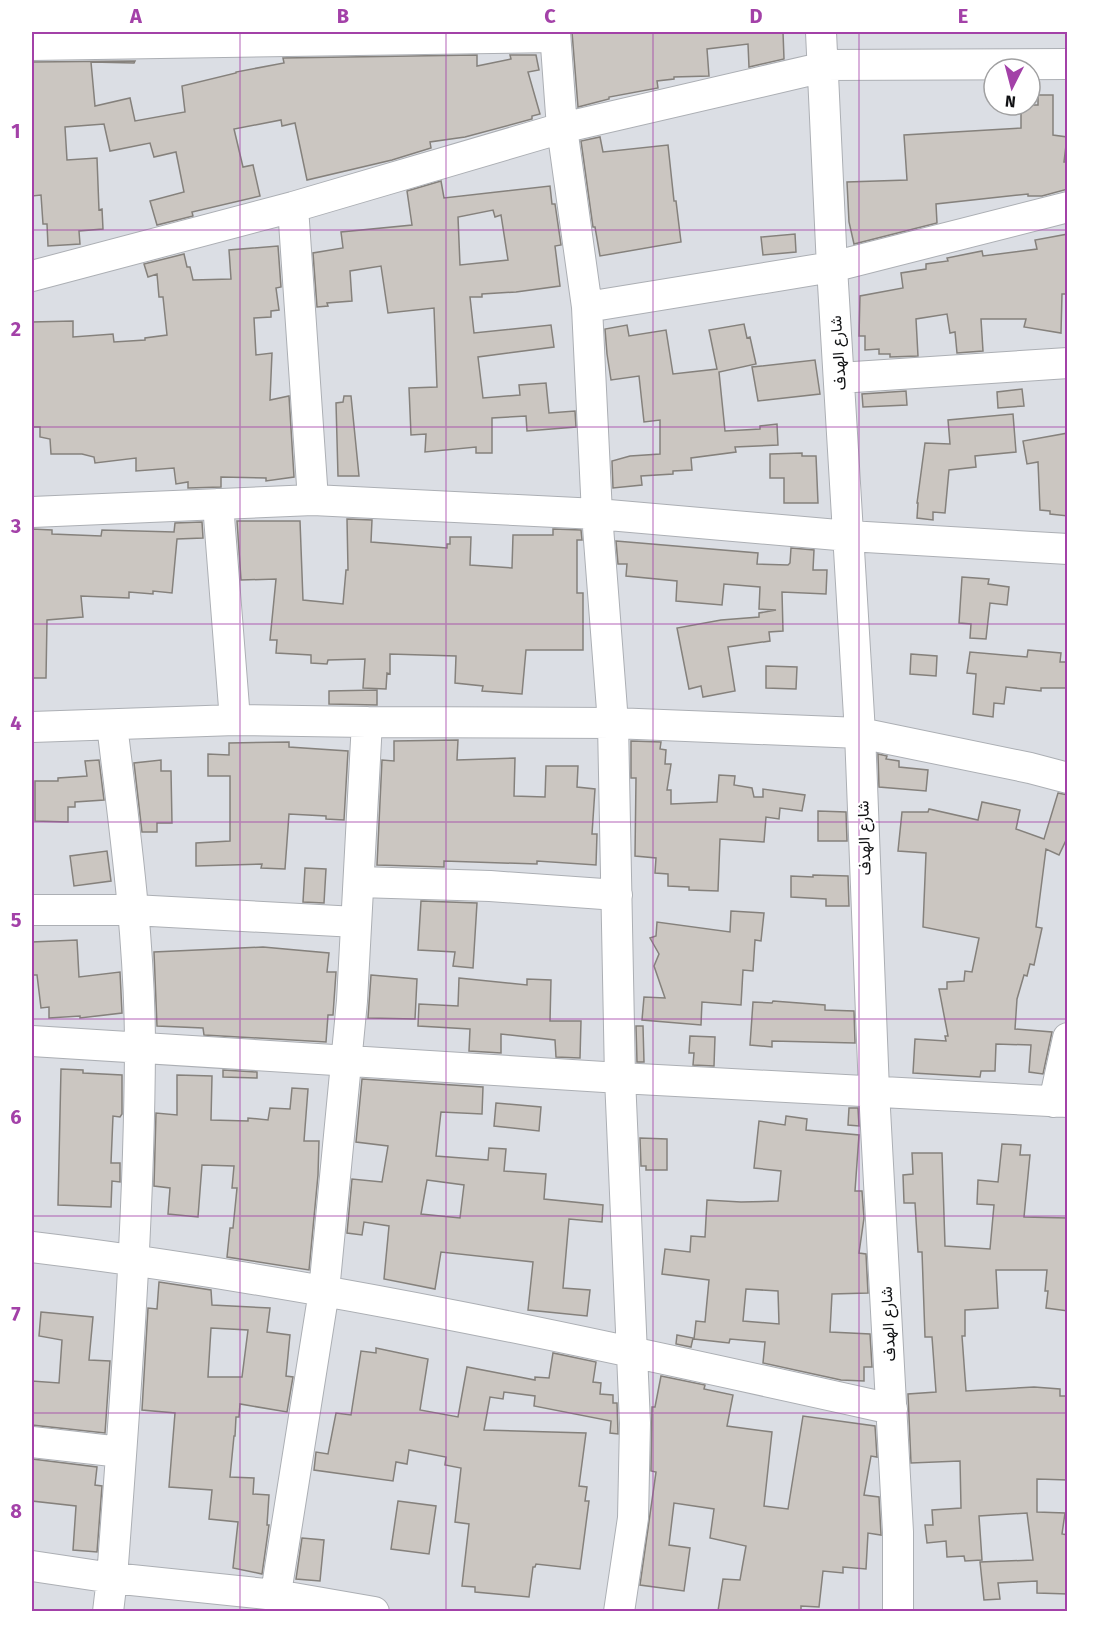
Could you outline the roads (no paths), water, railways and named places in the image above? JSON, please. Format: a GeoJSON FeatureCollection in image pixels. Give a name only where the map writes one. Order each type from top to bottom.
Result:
{"type":"FeatureCollection","features":[{"type":"Feature","properties":{"kind":"street","name":"شارع الهدف"},"geometry":{"type":"LineString","coordinates":[[822,32],[832,267],[860,733],[874,1091],[898,1532],[898,1611]]}},
{"type":"Feature","properties":{"kind":"street"},"geometry":{"type":"LineString","coordinates":[[32,45],[555,34],[562,128],[586,307],[597,514],[613,723],[620,1078],[630,1351],[635,1423],[633,1518],[619,1611]]}},
{"type":"Feature","properties":{"kind":"street"},"geometry":{"type":"LineString","coordinates":[[32,276],[293,207],[562,128],[816,69],[822,65],[1068,64]]}},
{"type":"Feature","properties":{"kind":"street"},"geometry":{"type":"LineString","coordinates":[[293,207],[313,500]]}},
{"type":"Feature","properties":{"kind":"street"},"geometry":{"type":"LineString","coordinates":[[586,307],[832,267],[1068,207]]}},
{"type":"Feature","properties":{"kind":"street"},"geometry":{"type":"LineString","coordinates":[[839,378],[1068,363]]}},
{"type":"Feature","properties":{"kind":"street"},"geometry":{"type":"LineString","coordinates":[[32,512],[313,500],[597,514],[849,536],[1068,549]]}},
{"type":"Feature","properties":{"kind":"street"},"geometry":{"type":"LineString","coordinates":[[218,504],[235,720]]}},
{"type":"Feature","properties":{"kind":"street"},"geometry":{"type":"LineString","coordinates":[[32,727],[235,720],[613,723],[860,733],[1068,778]]}},
{"type":"Feature","properties":{"kind":"street"},"geometry":{"type":"LineString","coordinates":[[274,1603],[324,1291],[348,1060],[367,722]]}},
{"type":"Feature","properties":{"kind":"street"},"geometry":{"type":"LineString","coordinates":[[108,1611],[134,1259],[140,1048],[134,910],[112,725]]}},
{"type":"Feature","properties":{"kind":"street"},"geometry":{"type":"LineString","coordinates":[[359,882],[490,886],[617,894]]}},
{"type":"Feature","properties":{"kind":"street"},"geometry":{"type":"LineString","coordinates":[[32,910],[134,910],[356,922]]}},
{"type":"Feature","properties":{"kind":"street"},"geometry":{"type":"LineString","coordinates":[[32,1041],[620,1078],[1061,1102],[1068,1038]]}},
{"type":"Feature","properties":{"kind":"street"},"geometry":{"type":"LineString","coordinates":[[32,1247],[134,1259],[324,1291],[630,1351],[892,1409]]}},
{"type":"Feature","properties":{"kind":"street"},"geometry":{"type":"LineString","coordinates":[[32,1442],[121,1452]]}},
{"type":"Feature","properties":{"kind":"street"},"geometry":{"type":"LineString","coordinates":[[32,1566],[274,1603],[374,1611]]}}]}
